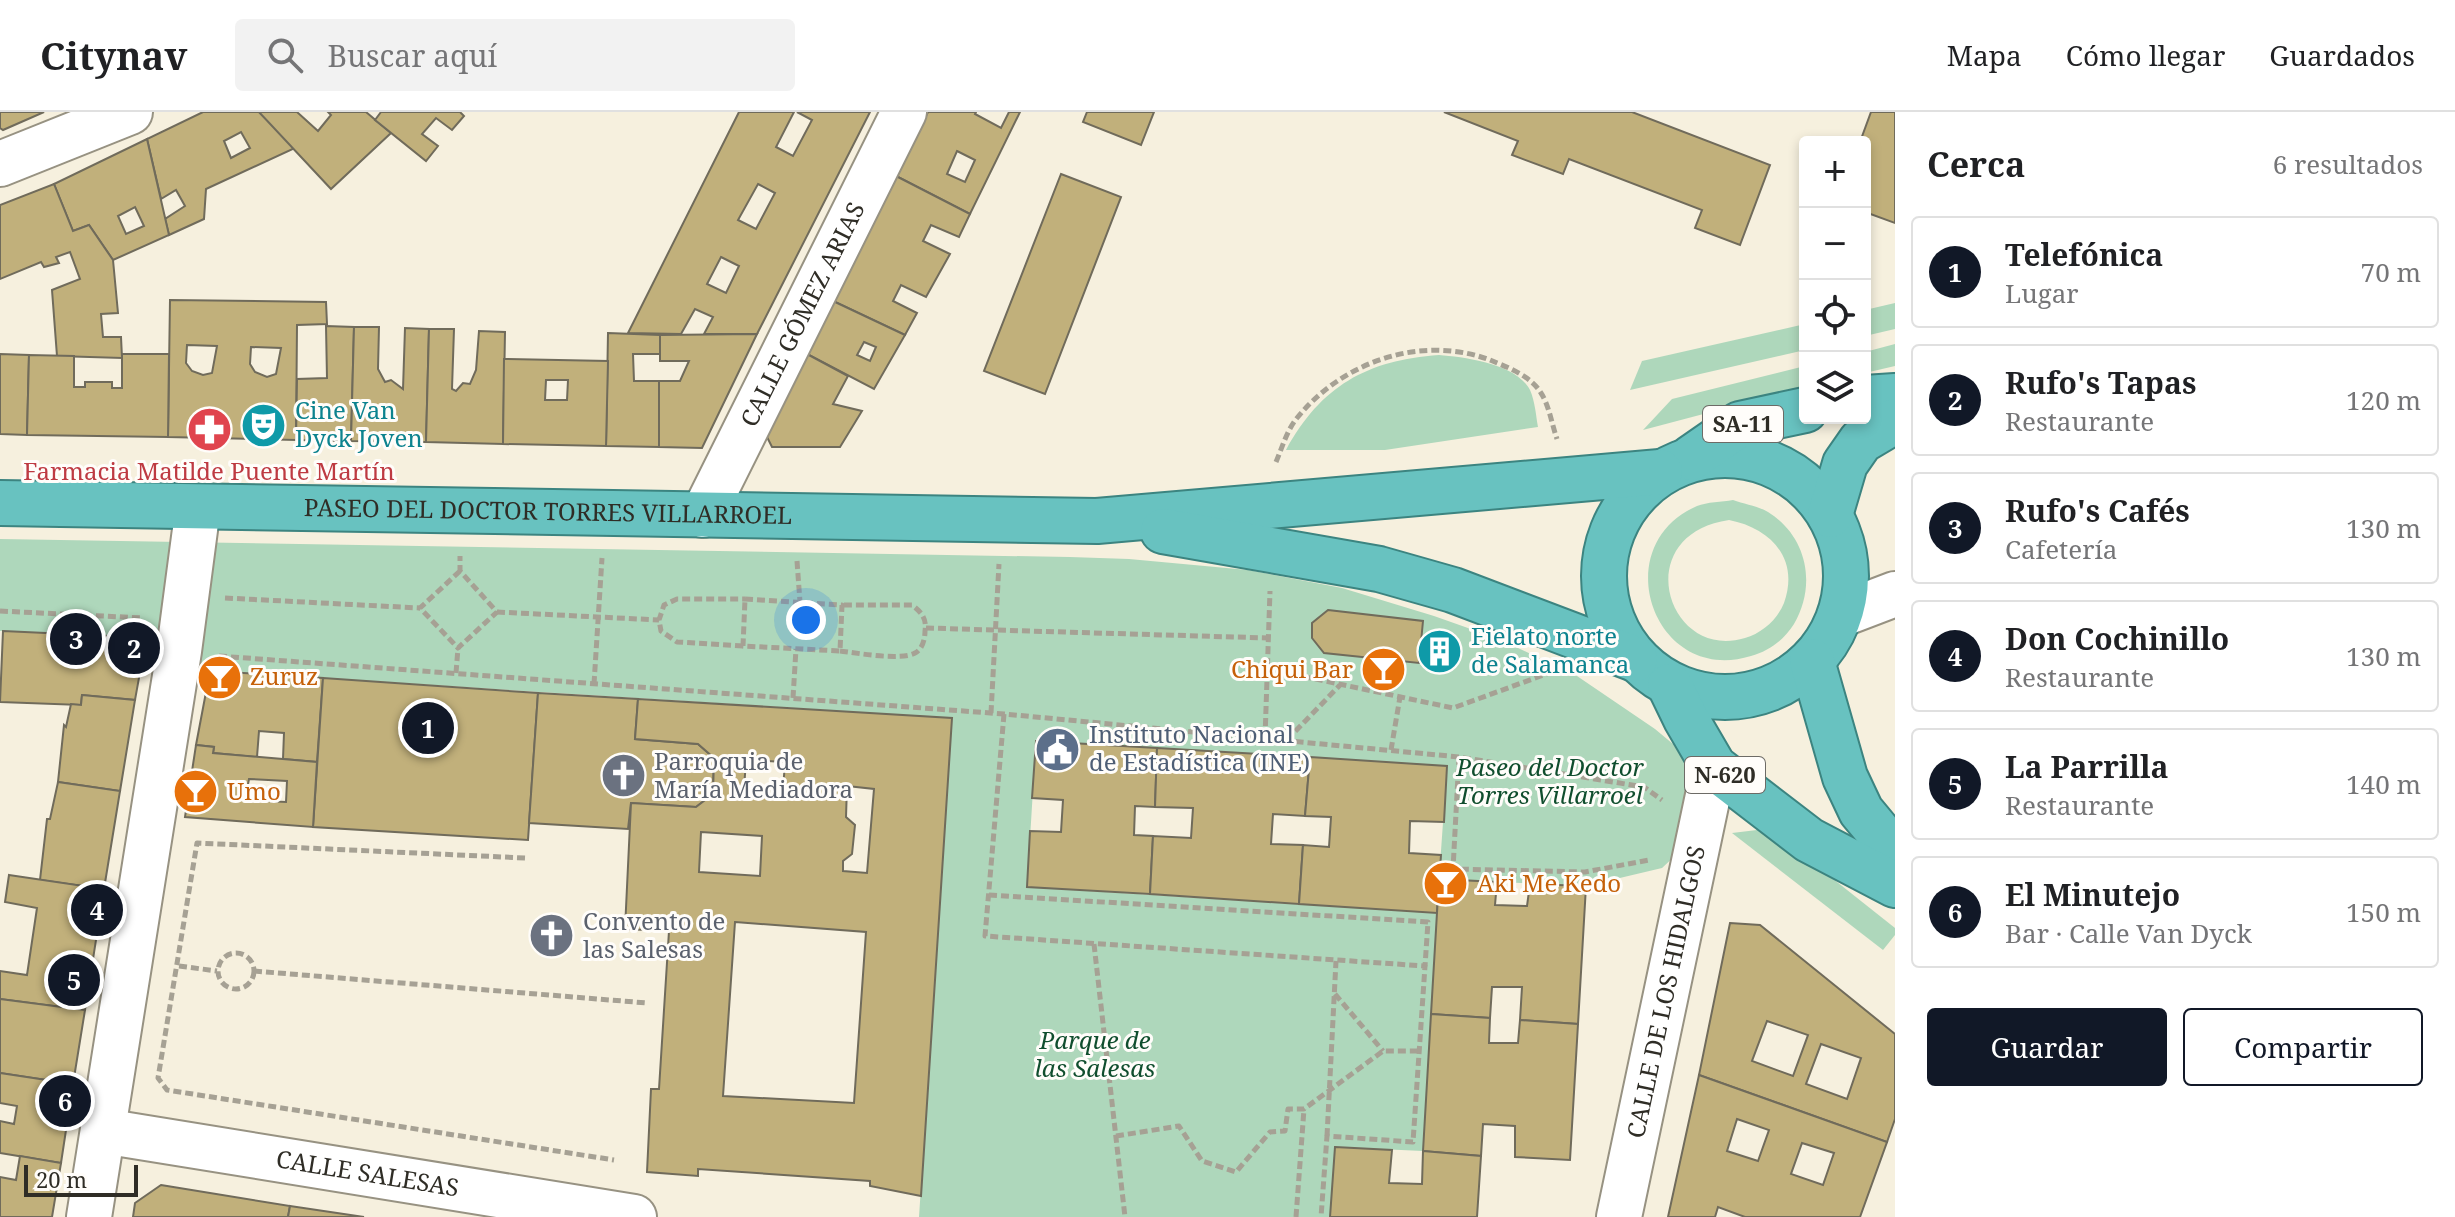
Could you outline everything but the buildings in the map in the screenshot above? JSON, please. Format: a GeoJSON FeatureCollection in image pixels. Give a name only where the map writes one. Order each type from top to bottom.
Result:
{"type":"FeatureCollection","features":[{"type":"Feature","properties":{"kind":"highway"},"geometry":{"type":"LineString","coordinates":[[1871,398],[1895,396]]}},
{"type":"Feature","properties":{"kind":"highway","name":"SA-11"},"geometry":{"type":"LineString","coordinates":[[1675,465],[1740,424],[1799,411]]}},
{"type":"Feature","properties":{"kind":"highway"},"geometry":{"type":"LineString","coordinates":[[1830,515],[1845,464],[1861,441],[1895,421]]}},
{"type":"Feature","properties":{"kind":"highway"},"geometry":{"type":"LineString","coordinates":[[1739,455],[1773,464],[1804,484],[1830,515],[1842,544],[1846,579],[1840,615],[1812,661],[1782,684],[1744,697],[1708,697],[1670,686],[1635,659],[1616,631],[1607,609],[1604,558],[1624,507],[1675,465],[1739,455]]}},
{"type":"Feature","properties":{"kind":"highway","name":"PASEO DEL DOCTOR TORRES VILLARROEL"},"geometry":{"type":"LineString","coordinates":[[0,503],[1097,521],[1675,465]]}},
{"type":"Feature","properties":{"kind":"highway","name":"PASEO DEL DOCTOR TORRES VILLARROEL"},"geometry":{"type":"LineString","coordinates":[[1097,521],[1379,569],[1453,590],[1635,659]]}},
{"type":"Feature","properties":{"kind":"highway"},"geometry":{"type":"LineString","coordinates":[[1812,661],[1845,777],[1861,811],[1895,852]]}},
{"type":"Feature","properties":{"kind":"highway","name":"N-620"},"geometry":{"type":"LineString","coordinates":[[1670,686],[1714,767],[1809,840],[1895,885]]}},
{"type":"Feature","properties":{"kind":"street","name":"CALLE GÓMEZ ARIAS"},"geometry":{"type":"LineString","coordinates":[[703,515],[904,112]]}},
{"type":"Feature","properties":{"kind":"street"},"geometry":{"type":"LineString","coordinates":[[0,164],[122,114]]}},
{"type":"Feature","properties":{"kind":"street"},"geometry":{"type":"LineString","coordinates":[[89,1217],[179,651],[198,507]]}},
{"type":"Feature","properties":{"kind":"street"},"geometry":{"type":"LineString","coordinates":[[1840,615],[1895,594]]}},
{"type":"Feature","properties":{"kind":"street","name":"CALLE DE LOS HIDALGOS"},"geometry":{"type":"LineString","coordinates":[[1619,1217],[1714,767]]}},
{"type":"Feature","properties":{"kind":"street","name":"CALLE SALESAS"},"geometry":{"type":"LineString","coordinates":[[103,1131],[462,1204],[634,1217]]}},
{"type":"Feature","properties":{"kind":"path"},"geometry":{"type":"LineString","coordinates":[[1276,462],[1295,420],[1345,374],[1405,352],[1438,349],[1473,354],[1506,366],[1526,378],[1541,392],[1557,440]]}},
{"type":"Feature","properties":{"kind":"path"},"geometry":{"type":"LineString","coordinates":[[460,556],[460,571],[497,612],[659,620]]}},
{"type":"Feature","properties":{"kind":"path"},"geometry":{"type":"LineString","coordinates":[[594,684],[602,558]]}},
{"type":"Feature","properties":{"kind":"path"},"geometry":{"type":"LineString","coordinates":[[797,561],[800,602]]}},
{"type":"Feature","properties":{"kind":"path"},"geometry":{"type":"LineString","coordinates":[[991,713],[999,564]]}},
{"type":"Feature","properties":{"kind":"path"},"geometry":{"type":"LineString","coordinates":[[420,608],[460,571]]}},
{"type":"Feature","properties":{"kind":"path"},"geometry":{"type":"LineString","coordinates":[[1265,738],[1270,580]]}},
{"type":"Feature","properties":{"kind":"path"},"geometry":{"type":"LineString","coordinates":[[217,597],[420,608],[458,648]]}},
{"type":"Feature","properties":{"kind":"path"},"geometry":{"type":"LineString","coordinates":[[677,599],[800,602],[912,605],[924,615],[926,628],[922,647],[914,654],[902,656],[677,642],[661,631],[659,620],[664,605],[677,599]]}},
{"type":"Feature","properties":{"kind":"path"},"geometry":{"type":"LineString","coordinates":[[743,646],[745,599]]}},
{"type":"Feature","properties":{"kind":"path"},"geometry":{"type":"LineString","coordinates":[[840,651],[842,605]]}},
{"type":"Feature","properties":{"kind":"path"},"geometry":{"type":"LineString","coordinates":[[0,611],[148,619]]}},
{"type":"Feature","properties":{"kind":"path"},"geometry":{"type":"LineString","coordinates":[[456,673],[458,648],[497,612]]}},
{"type":"Feature","properties":{"kind":"path"},"geometry":{"type":"LineString","coordinates":[[926,628],[1269,638]]}},
{"type":"Feature","properties":{"kind":"path"},"geometry":{"type":"LineString","coordinates":[[793,698],[796,649]]}},
{"type":"Feature","properties":{"kind":"path"},"geometry":{"type":"LineString","coordinates":[[206,655],[1004,714],[1391,750],[1459,757],[1644,787],[1662,800]]}},
{"type":"Feature","properties":{"kind":"path"},"geometry":{"type":"LineString","coordinates":[[1268,669],[1453,708],[1549,673]]}},
{"type":"Feature","properties":{"kind":"path"},"geometry":{"type":"LineString","coordinates":[[1287,740],[1340,684]]}},
{"type":"Feature","properties":{"kind":"path"},"geometry":{"type":"LineString","coordinates":[[1391,750],[1400,697]]}},
{"type":"Feature","properties":{"kind":"path"},"geometry":{"type":"LineString","coordinates":[[1004,714],[985,936],[1425,966]]}},
{"type":"Feature","properties":{"kind":"path"},"geometry":{"type":"LineString","coordinates":[[1459,757],[1453,869],[1585,872],[1649,860]]}},
{"type":"Feature","properties":{"kind":"path"},"geometry":{"type":"LineString","coordinates":[[525,858],[197,843],[158,1078],[167,1090],[614,1160]]}},
{"type":"Feature","properties":{"kind":"path"},"geometry":{"type":"LineString","coordinates":[[989,895],[1428,922],[1413,1142],[1327,1136]]}},
{"type":"Feature","properties":{"kind":"path"},"geometry":{"type":"LineString","coordinates":[[1094,944],[1125,1217]]}},
{"type":"Feature","properties":{"kind":"path"},"geometry":{"type":"LineString","coordinates":[[230,953],[241,953],[251,960],[254,971],[251,982],[241,989],[230,989],[220,982],[217,971],[220,960],[230,953]]}},
{"type":"Feature","properties":{"kind":"path"},"geometry":{"type":"LineString","coordinates":[[1321,1217],[1336,961]]}},
{"type":"Feature","properties":{"kind":"path"},"geometry":{"type":"LineString","coordinates":[[179,966],[217,971]]}},
{"type":"Feature","properties":{"kind":"path"},"geometry":{"type":"LineString","coordinates":[[254,971],[647,1003]]}},
{"type":"Feature","properties":{"kind":"path"},"geometry":{"type":"LineString","coordinates":[[1334,993],[1383,1051]]}},
{"type":"Feature","properties":{"kind":"path"},"geometry":{"type":"LineString","coordinates":[[1116,1136],[1179,1126],[1202,1161],[1236,1172],[1270,1132],[1285,1131],[1288,1109],[1304,1109],[1383,1051],[1420,1051]]}},
{"type":"Feature","properties":{"kind":"path"},"geometry":{"type":"LineString","coordinates":[[1296,1217],[1304,1109]]}},
{"type":"Feature","properties":{"kind":"green space"},"geometry":{"type":"Polygon","coordinates":[[[1895,303],[1895,329],[1871,335],[1871,309],[1895,303]]]}},
{"type":"Feature","properties":{"kind":"green space"},"geometry":{"type":"Polygon","coordinates":[[[1799,325],[1799,351],[1630,390],[1642,361],[1799,325]]]}},
{"type":"Feature","properties":{"kind":"green space"},"geometry":{"type":"Polygon","coordinates":[[[1895,344],[1895,366],[1871,372],[1871,350],[1895,344]]]}},
{"type":"Feature","properties":{"kind":"green space"},"geometry":{"type":"Polygon","coordinates":[[[1439,355],[1489,364],[1514,374],[1530,390],[1538,427],[1385,450],[1286,450],[1315,409],[1349,380],[1390,363],[1439,355]]]}},
{"type":"Feature","properties":{"kind":"green space"},"geometry":{"type":"Polygon","coordinates":[[[1799,367],[1799,389],[1643,430],[1672,399],[1799,367]]]}},
{"type":"Feature","properties":{"kind":"green space"},"geometry":{"type":"Polygon","coordinates":[[[1733,500],[1768,512],[1792,534],[1804,562],[1805,593],[1794,624],[1776,644],[1751,656],[1717,660],[1689,651],[1667,632],[1653,607],[1648,579],[1653,551],[1669,525],[1697,506],[1733,500]],[[1729,520],[1697,530],[1678,548],[1669,570],[1670,594],[1679,615],[1695,632],[1718,640],[1745,638],[1763,629],[1781,609],[1788,587],[1788,572],[1778,548],[1769,538],[1744,524],[1729,520]]]}},
{"type":"Feature","properties":{"kind":"green space","name":"Paseo del Doctor Torres Villarroel"},"geometry":{"type":"Polygon","coordinates":[[[0,539],[1070,557],[1248,570],[1342,588],[1499,639],[1577,676],[1655,729],[1673,744],[1691,780],[1678,853],[1662,868],[1586,886],[1439,879],[1447,766],[1036,741],[1027,887],[1437,913],[1423,1151],[1335,1147],[1330,1217],[919,1217],[952,718],[210,671],[144,650],[131,637],[0,631],[0,539]]]}},
{"type":"Feature","properties":{"kind":"green space"},"geometry":{"type":"Polygon","coordinates":[[[1757,830],[1779,836],[1895,928],[1895,935],[1883,950],[1732,833],[1757,830]]]}},
{"type":"Feature","properties":{"kind":"place","name":"Cine Van Dyck Joven"},"geometry":{"type":"Point","coordinates":[264,425]}},
{"type":"Feature","properties":{"kind":"place","name":"Farmacia Matilde Puente Martín"},"geometry":{"type":"Point","coordinates":[209,430]}},
{"type":"Feature","properties":{"kind":"place","name":"Rufo's Cafés"},"geometry":{"type":"Point","coordinates":[76,639]}},
{"type":"Feature","properties":{"kind":"place","name":"Rufo's Tapas"},"geometry":{"type":"Point","coordinates":[134,648]}},
{"type":"Feature","properties":{"kind":"place","name":"Fielato norte de Salamanca"},"geometry":{"type":"Point","coordinates":[1440,651]}},
{"type":"Feature","properties":{"kind":"place","name":"Chiqui Bar"},"geometry":{"type":"Point","coordinates":[1384,670]}},
{"type":"Feature","properties":{"kind":"place","name":"Zuruz"},"geometry":{"type":"Point","coordinates":[219,677]}},
{"type":"Feature","properties":{"kind":"place","name":"Telefónica"},"geometry":{"type":"Point","coordinates":[428,728]}},
{"type":"Feature","properties":{"kind":"place","name":"Instituto Nacional de Estadística (INE)"},"geometry":{"type":"Point","coordinates":[1058,749]}},
{"type":"Feature","properties":{"kind":"place","name":"Parroquia de María Mediadora"},"geometry":{"type":"Point","coordinates":[623,776]}},
{"type":"Feature","properties":{"kind":"place","name":"Umo"},"geometry":{"type":"Point","coordinates":[196,792]}},
{"type":"Feature","properties":{"kind":"place","name":"Aki Me Kedo"},"geometry":{"type":"Point","coordinates":[1446,884]}},
{"type":"Feature","properties":{"kind":"place","name":"Don Cochinillo"},"geometry":{"type":"Point","coordinates":[97,910]}},
{"type":"Feature","properties":{"kind":"place","name":"Convento de las Salesas"},"geometry":{"type":"Point","coordinates":[552,936]}},
{"type":"Feature","properties":{"kind":"place","name":"La Parrilla"},"geometry":{"type":"Point","coordinates":[74,980]}},
{"type":"Feature","properties":{"kind":"place","name":"El Minutejo"},"geometry":{"type":"Point","coordinates":[65,1101]}},
{"type":"Feature","properties":{"kind":"park label","name":"Parque de las Salesas"},"geometry":{"type":"Point","coordinates":[1095,1055]}}]}
